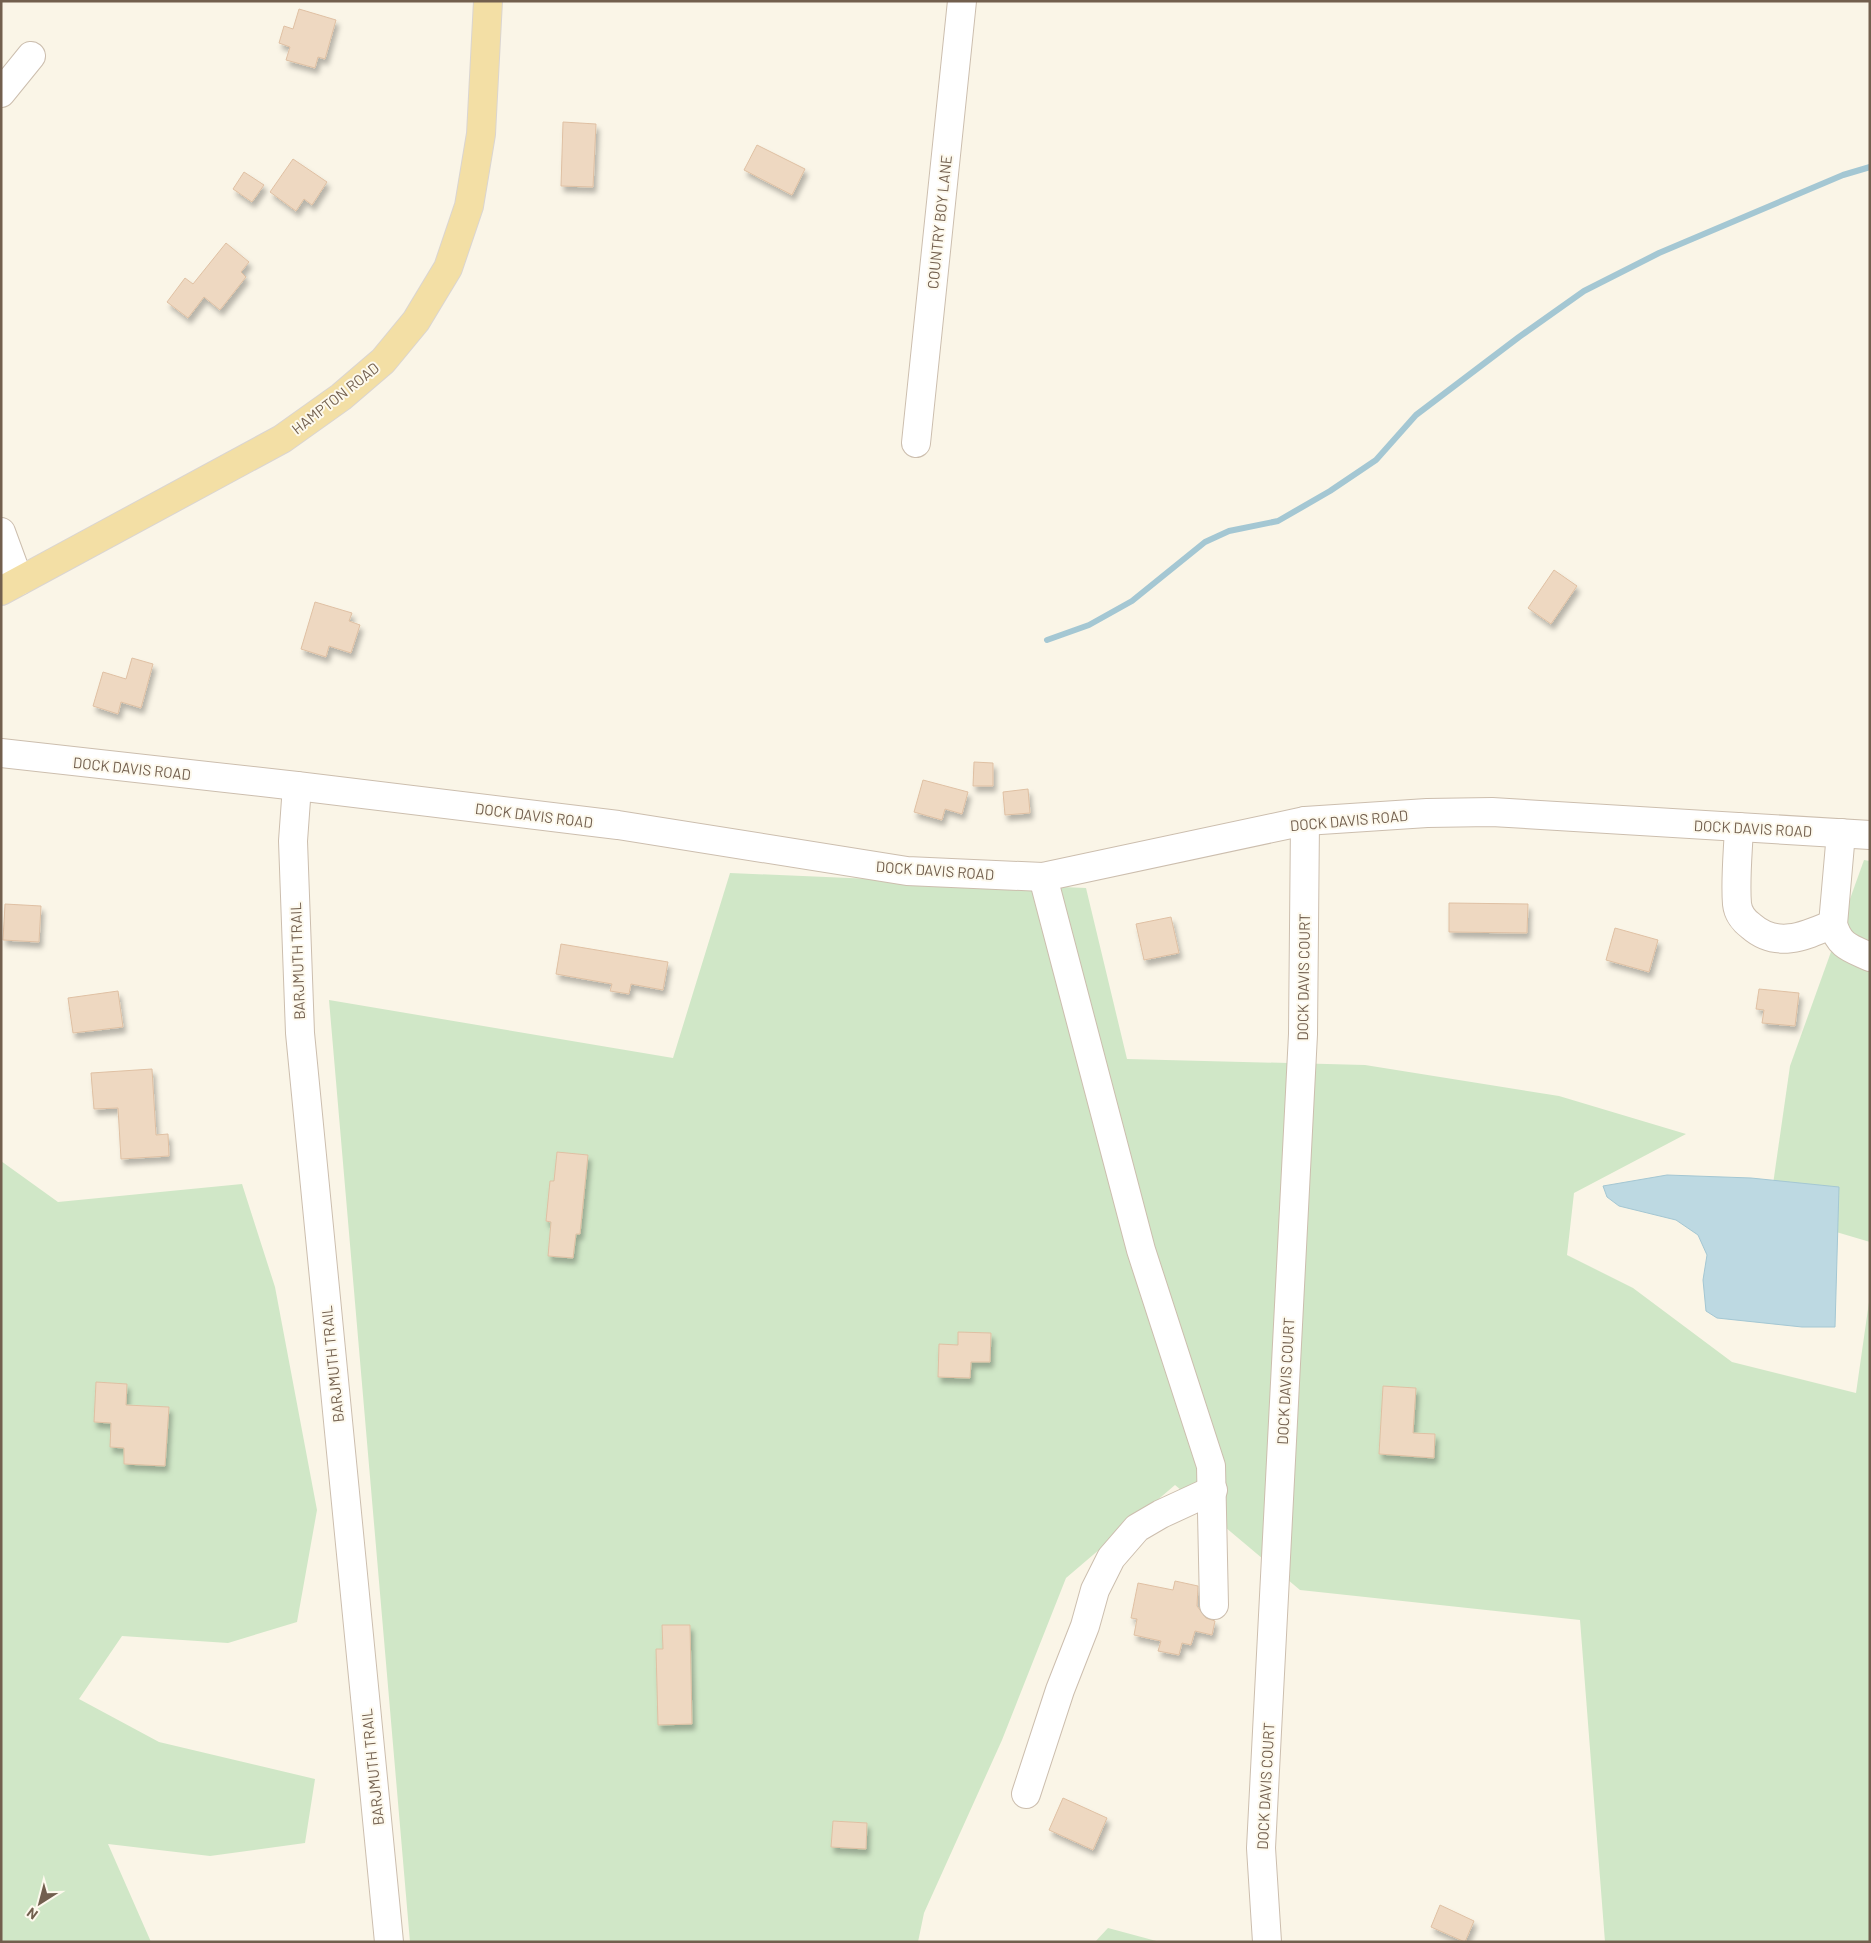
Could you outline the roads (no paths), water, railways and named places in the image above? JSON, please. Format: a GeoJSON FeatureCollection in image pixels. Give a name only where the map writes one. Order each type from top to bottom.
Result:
{"type":"FeatureCollection","features":[{"type":"Feature","properties":{"kind":"main road","name":"HAMPTON ROAD"},"geometry":{"type":"LineString","coordinates":[[10,586],[282,438],[341,397],[382,361],[416,321],[448,268],[469,206],[481,134],[488,1]]}},
{"type":"Feature","properties":{"kind":"street","name":"COUNTRY BOY LANE"},"geometry":{"type":"LineString","coordinates":[[916,443],[962,1]]}},
{"type":"Feature","properties":{"kind":"street"},"geometry":{"type":"LineString","coordinates":[[1,93],[31,56]]}},
{"type":"Feature","properties":{"kind":"street"},"geometry":{"type":"LineString","coordinates":[[1,532],[10,586]]}},
{"type":"Feature","properties":{"kind":"street","name":"DOCK DAVIS ROAD"},"geometry":{"type":"LineString","coordinates":[[1,753],[297,786],[618,825],[907,871],[1043,877],[1305,821],[1427,813],[1492,812],[1870,835]]}},
{"type":"Feature","properties":{"kind":"street","name":"BARJMUTH TRAIL"},"geometry":{"type":"LineString","coordinates":[[297,786],[293,841],[300,1033],[389,1942]]}},
{"type":"Feature","properties":{"kind":"street","name":"DOCK DAVIS COURT"},"geometry":{"type":"LineString","coordinates":[[1267,1942],[1261,1848],[1303,1034],[1305,821]]}},
{"type":"Feature","properties":{"kind":"street"},"geometry":{"type":"LineString","coordinates":[[1739,827],[1737,906],[1743,920],[1760,934],[1784,940],[1807,935],[1833,924]]}},
{"type":"Feature","properties":{"kind":"street"},"geometry":{"type":"LineString","coordinates":[[1841,833],[1833,924],[1837,938],[1850,948],[1870,957]]}},
{"type":"Feature","properties":{"kind":"street"},"geometry":{"type":"LineString","coordinates":[[1043,877],[1141,1250],[1211,1466],[1214,1605]]}},
{"type":"Feature","properties":{"kind":"street"},"geometry":{"type":"LineString","coordinates":[[1026,1794],[1060,1690],[1085,1626],[1095,1590],[1111,1558],[1137,1528],[1161,1514],[1212,1490]]}},
{"type":"Feature","properties":{"kind":"water"},"geometry":{"type":"Polygon","coordinates":[[[1667,1175],[1751,1178],[1839,1187],[1835,1327],[1802,1327],[1717,1318],[1706,1311],[1703,1280],[1707,1255],[1698,1235],[1676,1220],[1619,1206],[1607,1197],[1603,1186],[1667,1175]]]}},
{"type":"Feature","properties":{"kind":"waterway"},"geometry":{"type":"LineString","coordinates":[[1047,640],[1089,625],[1132,601],[1205,542],[1229,531],[1278,521],[1330,491],[1376,460],[1416,415],[1519,337],[1584,291],[1659,253],[1843,175],[1870,167]]}}]}
